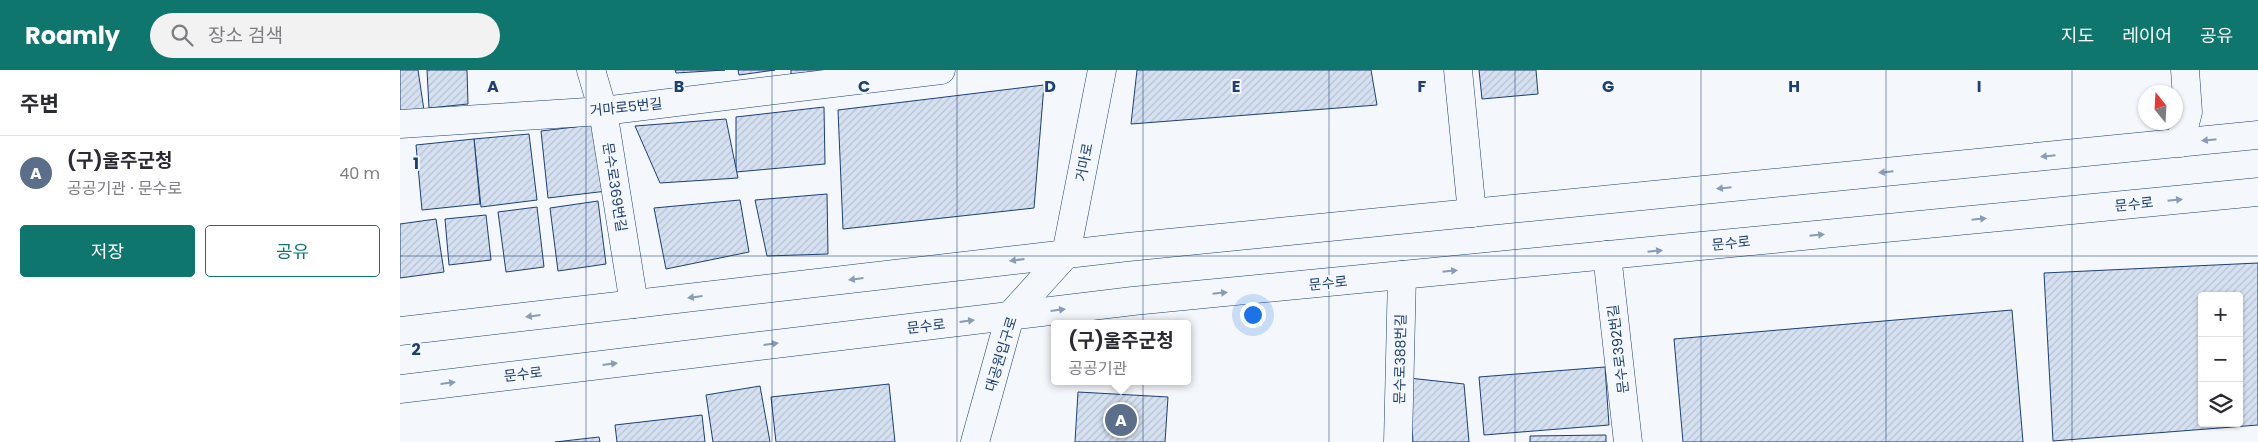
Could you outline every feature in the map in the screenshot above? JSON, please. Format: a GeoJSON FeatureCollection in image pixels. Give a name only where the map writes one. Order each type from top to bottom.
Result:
{"type":"FeatureCollection","features":[{"type":"Feature","properties":{"kind":"main road","name":"문수로369번길"},"geometry":{"type":"LineString","coordinates":[[591,70],[602,111],[634,304]]}},
{"type":"Feature","properties":{"kind":"main road","name":"거마로5번길"},"geometry":{"type":"LineString","coordinates":[[400,124],[602,111],[941,70]]}},
{"type":"Feature","properties":{"kind":"main road","name":"거마로"},"geometry":{"type":"LineString","coordinates":[[1066,254],[1102,70]]}},
{"type":"Feature","properties":{"kind":"main road"},"geometry":{"type":"LineString","coordinates":[[1458,70],[1472,213]]}},
{"type":"Feature","properties":{"kind":"main road"},"geometry":{"type":"LineString","coordinates":[[2180,143],[2188,112],[2185,70]]}},
{"type":"Feature","properties":{"kind":"main road"},"geometry":{"type":"LineString","coordinates":[[400,331],[1066,254],[2258,136]]}},
{"type":"Feature","properties":{"kind":"main road","name":"문수로"},"geometry":{"type":"LineString","coordinates":[[400,389],[1133,302],[2258,192]]}},
{"type":"Feature","properties":{"kind":"main road","name":"대공원입구로"},"geometry":{"type":"LineString","coordinates":[[975,442],[1010,316],[1066,254]]}},
{"type":"Feature","properties":{"kind":"main road","name":"문수로392번길"},"geometry":{"type":"LineString","coordinates":[[1607,255],[1628,442]]}},
{"type":"Feature","properties":{"kind":"main road","name":"문수로388번길"},"geometry":{"type":"LineString","coordinates":[[1398,442],[1402,275]]}},
{"type":"Feature","properties":{"kind":"building"},"geometry":{"type":"Polygon","coordinates":[[[400,70],[418,70],[425,117],[400,120],[400,70]]]}},
{"type":"Feature","properties":{"kind":"building"},"geometry":{"type":"Polygon","coordinates":[[[427,70],[467,70],[468,104],[429,108],[427,70]]]}},
{"type":"Feature","properties":{"kind":"building"},"geometry":{"type":"Polygon","coordinates":[[[675,70],[725,70],[676,73],[675,70]]]}},
{"type":"Feature","properties":{"kind":"building"},"geometry":{"type":"Polygon","coordinates":[[[738,70],[775,70],[739,75],[738,70]]]}},
{"type":"Feature","properties":{"kind":"building"},"geometry":{"type":"Polygon","coordinates":[[[791,70],[829,70],[791,74],[791,70]]]}},
{"type":"Feature","properties":{"kind":"building"},"geometry":{"type":"Polygon","coordinates":[[[1137,70],[1371,70],[1377,105],[1131,124],[1137,70]]]}},
{"type":"Feature","properties":{"kind":"building"},"geometry":{"type":"Polygon","coordinates":[[[1479,70],[1536,70],[1538,94],[1482,99],[1479,70]]]}},
{"type":"Feature","properties":{"kind":"building"},"geometry":{"type":"Polygon","coordinates":[[[1044,85],[1034,208],[843,229],[838,110],[1044,85]]]}},
{"type":"Feature","properties":{"kind":"building"},"geometry":{"type":"Polygon","coordinates":[[[824,107],[825,164],[736,172],[736,117],[824,107]]]}},
{"type":"Feature","properties":{"kind":"building"},"geometry":{"type":"Polygon","coordinates":[[[726,119],[738,178],[660,183],[635,126],[726,119]]]}},
{"type":"Feature","properties":{"kind":"building"},"geometry":{"type":"Polygon","coordinates":[[[600,124],[607,191],[548,198],[541,131],[600,124]]]}},
{"type":"Feature","properties":{"kind":"building"},"geometry":{"type":"Polygon","coordinates":[[[529,134],[537,200],[481,207],[474,139],[529,134]]]}},
{"type":"Feature","properties":{"kind":"building"},"geometry":{"type":"Polygon","coordinates":[[[474,139],[480,204],[422,210],[416,145],[474,139]]]}},
{"type":"Feature","properties":{"kind":"building"},"geometry":{"type":"Polygon","coordinates":[[[827,194],[828,254],[767,256],[755,200],[827,194]]]}},
{"type":"Feature","properties":{"kind":"building"},"geometry":{"type":"Polygon","coordinates":[[[740,200],[749,252],[666,269],[654,208],[740,200]]]}},
{"type":"Feature","properties":{"kind":"building"},"geometry":{"type":"Polygon","coordinates":[[[598,201],[606,264],[558,271],[550,208],[598,201]]]}},
{"type":"Feature","properties":{"kind":"building"},"geometry":{"type":"Polygon","coordinates":[[[537,207],[544,267],[506,272],[498,212],[537,207]]]}},
{"type":"Feature","properties":{"kind":"building"},"geometry":{"type":"Polygon","coordinates":[[[486,215],[491,260],[449,265],[445,219],[486,215]]]}},
{"type":"Feature","properties":{"kind":"building"},"geometry":{"type":"Polygon","coordinates":[[[436,219],[444,272],[400,278],[400,224],[436,219]]]}},
{"type":"Feature","properties":{"kind":"building"},"geometry":{"type":"Polygon","coordinates":[[[2258,263],[2258,425],[2243,426],[2243,292],[2198,292],[2198,427],[2232,427],[2053,441],[2044,273],[2258,263]]]}},
{"type":"Feature","properties":{"kind":"building"},"geometry":{"type":"Polygon","coordinates":[[[2012,310],[2023,442],[1683,442],[1674,339],[2012,310]]]}},
{"type":"Feature","properties":{"kind":"building"},"geometry":{"type":"Polygon","coordinates":[[[1605,367],[1609,425],[1484,435],[1479,377],[1605,367]]]}},
{"type":"Feature","properties":{"kind":"building"},"geometry":{"type":"Polygon","coordinates":[[[1409,378],[1464,384],[1469,442],[1413,442],[1409,378]]]}},
{"type":"Feature","properties":{"kind":"building"},"geometry":{"type":"Polygon","coordinates":[[[889,384],[895,442],[776,442],[771,397],[889,384]]]}},
{"type":"Feature","properties":{"kind":"building"},"geometry":{"type":"Polygon","coordinates":[[[760,386],[770,442],[713,442],[706,395],[760,386]]]}},
{"type":"Feature","properties":{"kind":"building"},"geometry":{"type":"Polygon","coordinates":[[[1078,392],[1168,397],[1165,442],[1075,442],[1078,392]]]}},
{"type":"Feature","properties":{"kind":"building"},"geometry":{"type":"Polygon","coordinates":[[[702,415],[705,442],[617,442],[615,425],[702,415]]]}},
{"type":"Feature","properties":{"kind":"building"},"geometry":{"type":"Polygon","coordinates":[[[1606,435],[1606,442],[1530,442],[1530,436],[1606,435]]]}},
{"type":"Feature","properties":{"kind":"building"},"geometry":{"type":"Polygon","coordinates":[[[599,437],[600,442],[555,442],[599,437]]]}},
{"type":"Feature","properties":{"kind":"place","name":"(구)울주군청"},"geometry":{"type":"Point","coordinates":[1121,420]}}]}
